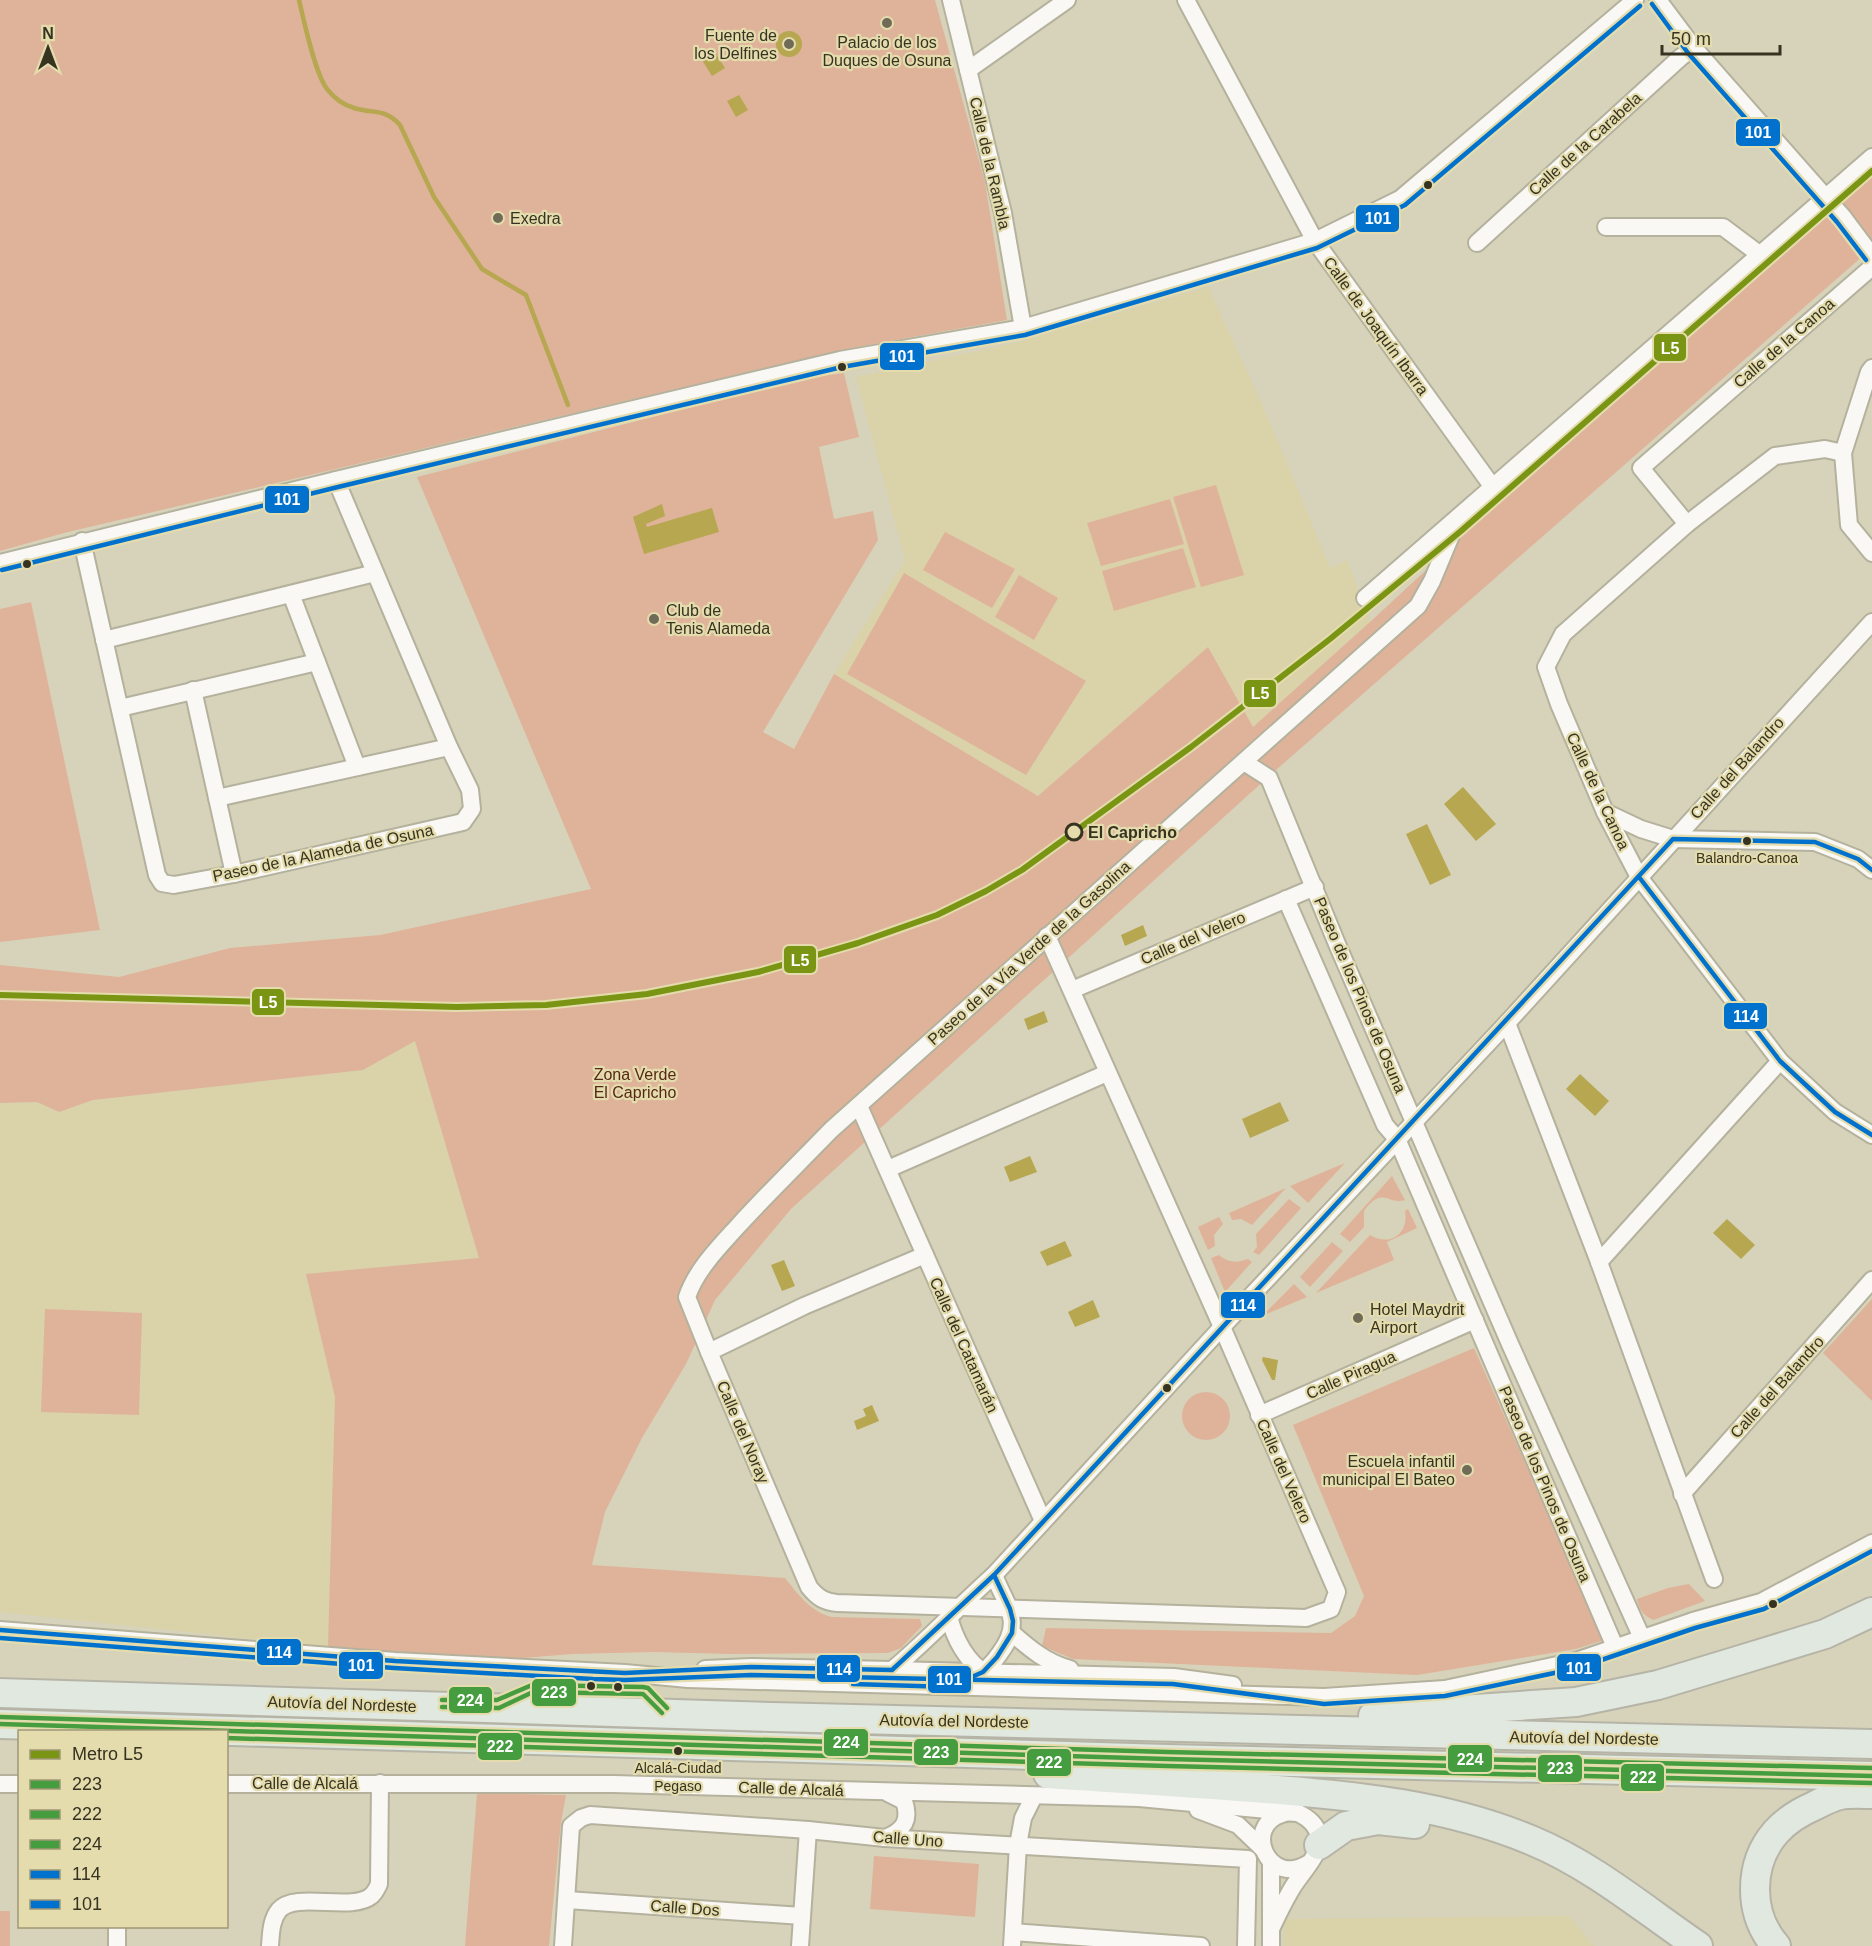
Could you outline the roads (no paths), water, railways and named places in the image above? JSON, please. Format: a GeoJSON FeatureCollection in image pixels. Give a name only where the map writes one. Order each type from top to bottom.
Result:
{"type":"FeatureCollection","features":[{"type":"Feature","properties":{"kind":"highway"},"geometry":{"type":"LineString","coordinates":[[1310,1731],[1381,1715],[1576,1702],[1646,1687],[1825,1634],[1872,1612]]}},
{"type":"Feature","properties":{"kind":"highway","name":"Autovía del Nordeste"},"geometry":{"type":"LineString","coordinates":[[0,1693],[1310,1731],[1872,1744]]}},
{"type":"Feature","properties":{"kind":"highway","name":"Autovía del Nordeste"},"geometry":{"type":"LineString","coordinates":[[0,1724],[191,1730]]}},
{"type":"Feature","properties":{"kind":"highway","name":"Autovía del Nordeste"},"geometry":{"type":"LineString","coordinates":[[228,1731],[1155,1759],[1872,1776]]}},
{"type":"Feature","properties":{"kind":"highway"},"geometry":{"type":"LineString","coordinates":[[287,1733],[325,1748],[982,1770],[1293,1791],[1412,1804],[1462,1816],[1533,1841],[1575,1862],[1698,1946]]}},
{"type":"Feature","properties":{"kind":"highway"},"geometry":{"type":"LineString","coordinates":[[1776,1946],[1767,1935],[1755,1904],[1755,1874],[1776,1832],[1796,1814],[1822,1802],[1840,1795],[1872,1794]]}},
{"type":"Feature","properties":{"kind":"highway"},"geometry":{"type":"LineString","coordinates":[[1314,1854],[1346,1826],[1378,1820],[1432,1825],[1490,1841],[1548,1866],[1666,1946]]}},
{"type":"Feature","properties":{"kind":"street","name":"Calle de la Rambla"},"geometry":{"type":"LineString","coordinates":[[951,0],[1003,213],[1023,328]]}},
{"type":"Feature","properties":{"kind":"street"},"geometry":{"type":"LineString","coordinates":[[968,70],[1067,0]]}},
{"type":"Feature","properties":{"kind":"street","name":"Calle de Joaquín Ibarra"},"geometry":{"type":"LineString","coordinates":[[1186,0],[1315,242],[1492,486]]}},
{"type":"Feature","properties":{"kind":"street"},"geometry":{"type":"LineString","coordinates":[[0,563],[82,541],[840,360],[1023,328],[1315,242],[1400,199],[1635,0]]}},
{"type":"Feature","properties":{"kind":"street"},"geometry":{"type":"LineString","coordinates":[[1658,0],[1694,48],[1825,197],[1872,255]]}},
{"type":"Feature","properties":{"kind":"street","name":"Calle de la Carabela"},"geometry":{"type":"LineString","coordinates":[[1477,243],[1681,57],[1694,48]]}},
{"type":"Feature","properties":{"kind":"street"},"geometry":{"type":"LineString","coordinates":[[1365,598],[1872,157]]}},
{"type":"Feature","properties":{"kind":"street"},"geometry":{"type":"LineString","coordinates":[[1606,228],[1723,227],[1759,254]]}},
{"type":"Feature","properties":{"kind":"street","name":"Calle de la Canoa"},"geometry":{"type":"LineString","coordinates":[[1687,524],[1641,468],[1872,267]]}},
{"type":"Feature","properties":{"kind":"street"},"geometry":{"type":"LineString","coordinates":[[1872,368],[1843,453],[1850,525],[1872,553]]}},
{"type":"Feature","properties":{"kind":"street","name":"Calle de la Canoa"},"geometry":{"type":"LineString","coordinates":[[1843,453],[1825,449],[1775,456],[1687,524],[1563,634],[1546,667],[1559,704],[1605,812],[1639,877],[1780,1061],[1828,1106],[1872,1135]]}},
{"type":"Feature","properties":{"kind":"street","name":"Paseo de la Alameda de Osuna"},"geometry":{"type":"LineString","coordinates":[[82,541],[157,875],[162,883],[174,885],[234,874],[464,822],[472,809],[470,790],[449,747],[336,480]]}},
{"type":"Feature","properties":{"kind":"street","name":"Paseo de la Vía Verde de la Gasolina"},"geometry":{"type":"LineString","coordinates":[[709,1352],[687,1297],[690,1288],[715,1251],[763,1198],[831,1130],[1418,606],[1432,581],[1458,519]]}},
{"type":"Feature","properties":{"kind":"street"},"geometry":{"type":"LineString","coordinates":[[104,640],[375,573]]}},
{"type":"Feature","properties":{"kind":"street"},"geometry":{"type":"LineString","coordinates":[[291,594],[357,767]]}},
{"type":"Feature","properties":{"kind":"street","name":"Calle del Balandro"},"geometry":{"type":"LineString","coordinates":[[892,1670],[928,1639],[953,1612],[994,1575],[1221,1327],[1507,1023],[1872,622]]}},
{"type":"Feature","properties":{"kind":"street"},"geometry":{"type":"LineString","coordinates":[[120,708],[317,662]]}},
{"type":"Feature","properties":{"kind":"street"},"geometry":{"type":"LineString","coordinates":[[193,690],[234,874]]}},
{"type":"Feature","properties":{"kind":"street"},"geometry":{"type":"LineString","coordinates":[[217,798],[449,747]]}},
{"type":"Feature","properties":{"kind":"street","name":"Paseo de los Pinos de Osuna"},"geometry":{"type":"LineString","coordinates":[[1244,762],[1269,778],[1337,944],[1510,1344],[1642,1638]]}},
{"type":"Feature","properties":{"kind":"street"},"geometry":{"type":"LineString","coordinates":[[1605,812],[1641,829],[1673,839],[1815,842],[1858,859],[1872,870]]}},
{"type":"Feature","properties":{"kind":"street","name":"Calle del Velero"},"geometry":{"type":"LineString","coordinates":[[1072,990],[1315,887]]}},
{"type":"Feature","properties":{"kind":"street","name":"Paseo de los Pinos de Osuna"},"geometry":{"type":"LineString","coordinates":[[1286,899],[1385,1125],[1397,1139],[1615,1647]]}},
{"type":"Feature","properties":{"kind":"street","name":"Calle del Velero"},"geometry":{"type":"LineString","coordinates":[[953,1612],[1010,1609],[1306,1618],[1331,1609],[1337,1592],[1047,936]]}},
{"type":"Feature","properties":{"kind":"street"},"geometry":{"type":"LineString","coordinates":[[1507,1023],[1599,1262],[1714,1579]]}},
{"type":"Feature","properties":{"kind":"street"},"geometry":{"type":"LineString","coordinates":[[1599,1262],[1780,1061]]}},
{"type":"Feature","properties":{"kind":"street"},"geometry":{"type":"LineString","coordinates":[[888,1169],[1107,1073]]}},
{"type":"Feature","properties":{"kind":"street","name":"Calle del Catamarán"},"geometry":{"type":"LineString","coordinates":[[859,1106],[1043,1521]]}},
{"type":"Feature","properties":{"kind":"street"},"geometry":{"type":"LineString","coordinates":[[709,1352],[804,1306],[925,1255]]}},
{"type":"Feature","properties":{"kind":"street","name":"Paseo de los Pinos de Osuna"},"geometry":{"type":"LineString","coordinates":[[1475,1320],[1475,1293],[1479,1272]]}},
{"type":"Feature","properties":{"kind":"street","name":"Calle del Balandro"},"geometry":{"type":"LineString","coordinates":[[1682,1494],[1872,1280]]}},
{"type":"Feature","properties":{"kind":"street"},"geometry":{"type":"LineString","coordinates":[[1475,1320],[1485,1330],[1510,1344]]}},
{"type":"Feature","properties":{"kind":"street","name":"Calle Piragua"},"geometry":{"type":"LineString","coordinates":[[1259,1415],[1475,1320]]}},
{"type":"Feature","properties":{"kind":"street","name":"Calle del Noray"},"geometry":{"type":"LineString","coordinates":[[709,1352],[809,1587],[817,1597],[829,1603],[953,1612]]}},
{"type":"Feature","properties":{"kind":"street"},"geometry":{"type":"LineString","coordinates":[[0,1630],[395,1661],[625,1673],[688,1679],[1324,1697],[1445,1689],[1576,1661],[1642,1638],[1761,1602],[1872,1543]]}},
{"type":"Feature","properties":{"kind":"street"},"geometry":{"type":"LineString","coordinates":[[950,1687],[983,1672],[1007,1645],[1012,1634],[1013,1621],[1010,1609],[994,1575]]}},
{"type":"Feature","properties":{"kind":"street"},"geometry":{"type":"LineString","coordinates":[[953,1612],[957,1640],[983,1672],[1010,1683],[1043,1690]]}},
{"type":"Feature","properties":{"kind":"street"},"geometry":{"type":"LineString","coordinates":[[1012,1634],[1055,1665],[1097,1676]]}},
{"type":"Feature","properties":{"kind":"street"},"geometry":{"type":"LineString","coordinates":[[625,1673],[751,1667],[1174,1677],[1324,1697]]}},
{"type":"Feature","properties":{"kind":"street"},"geometry":{"type":"LineString","coordinates":[[270,1946],[272,1924],[280,1908],[292,1903],[361,1901],[372,1895],[379,1884],[380,1783]]}},
{"type":"Feature","properties":{"kind":"street"},"geometry":{"type":"LineString","coordinates":[[0,1784],[18,1784]]}},
{"type":"Feature","properties":{"kind":"street","name":"Calle de Alcalá"},"geometry":{"type":"LineString","coordinates":[[228,1784],[613,1784],[1138,1798],[1298,1813]]}},
{"type":"Feature","properties":{"kind":"street"},"geometry":{"type":"LineString","coordinates":[[885,1838],[897,1833],[908,1813],[904,1801],[887,1792]]}},
{"type":"Feature","properties":{"kind":"street"},"geometry":{"type":"LineString","coordinates":[[1034,1796],[1023,1818],[1018,1845],[1012,1939],[1201,1946]]}},
{"type":"Feature","properties":{"kind":"street","name":"Calle de Alcalá"},"geometry":{"type":"LineString","coordinates":[[1138,1798],[1202,1811],[1238,1825],[1267,1856]]}},
{"type":"Feature","properties":{"kind":"street"},"geometry":{"type":"LineString","coordinates":[[1271,1946],[1272,1927],[1263,1832],[1268,1823],[1278,1815],[1288,1812],[1298,1813],[1310,1820],[1316,1827],[1314,1854],[1291,1889],[1272,1927]]}},
{"type":"Feature","properties":{"kind":"street","name":"Calle Uno"},"geometry":{"type":"LineString","coordinates":[[567,1900],[571,1826],[581,1818],[590,1815],[808,1830],[885,1838],[1248,1859],[1246,1946]]}},
{"type":"Feature","properties":{"kind":"street"},"geometry":{"type":"LineString","coordinates":[[800,1946],[808,1830]]}},
{"type":"Feature","properties":{"kind":"street"},"geometry":{"type":"LineString","coordinates":[[1267,1856],[1283,1868],[1293,1869],[1314,1854]]}},
{"type":"Feature","properties":{"kind":"street"},"geometry":{"type":"LineString","coordinates":[[562,1946],[567,1900]]}},
{"type":"Feature","properties":{"kind":"street","name":"Calle Dos"},"geometry":{"type":"LineString","coordinates":[[567,1900],[802,1916]]}},
{"type":"Feature","properties":{"kind":"street"},"geometry":{"type":"LineString","coordinates":[[117,1928],[117,1946]]}},
{"type":"Feature","properties":{"kind":"waterway"},"geometry":{"type":"LineString","coordinates":[[299,0],[314,60],[327,89],[347,105],[384,114],[400,125],[434,197],[482,269],[526,295],[568,405]]}},
{"type":"Feature","properties":{"kind":"metro line","name":"L5"},"geometry":{"type":"LineString","coordinates":[[0,995],[457,1007],[546,1005],[647,994],[758,972],[858,943],[937,915],[1022,870],[1191,747],[1330,639],[1461,531],[1872,171]]}},
{"type":"Feature","properties":{"kind":"place","name":"Palacio de los Duques de Osuna"},"geometry":{"type":"Point","coordinates":[887,23]}},
{"type":"Feature","properties":{"kind":"place","name":"Fuente de los Delfines"},"geometry":{"type":"Point","coordinates":[789,44]}},
{"type":"Feature","properties":{"kind":"place","name":"Exedra"},"geometry":{"type":"Point","coordinates":[498,218]}},
{"type":"Feature","properties":{"kind":"place","name":"Club de Tenis Alameda"},"geometry":{"type":"Point","coordinates":[654,619]}},
{"type":"Feature","properties":{"kind":"place","name":"El Capricho"},"geometry":{"type":"Point","coordinates":[1074,832]}},
{"type":"Feature","properties":{"kind":"place","name":"Balandro-Canoa"},"geometry":{"type":"Point","coordinates":[1747,841]}},
{"type":"Feature","properties":{"kind":"place","name":"Hotel Maydrit Airport"},"geometry":{"type":"Point","coordinates":[1358,1318]}},
{"type":"Feature","properties":{"kind":"place","name":"Escuela infantil municipal El Bateo"},"geometry":{"type":"Point","coordinates":[1467,1470]}},
{"type":"Feature","properties":{"kind":"place","name":"Alcalá-Ciudad Pegaso"},"geometry":{"type":"Point","coordinates":[678,1751]}},
{"type":"Feature","properties":{"kind":"park label","name":"Zona Verde El Capricho"},"geometry":{"type":"Point","coordinates":[635,1083]}}]}
